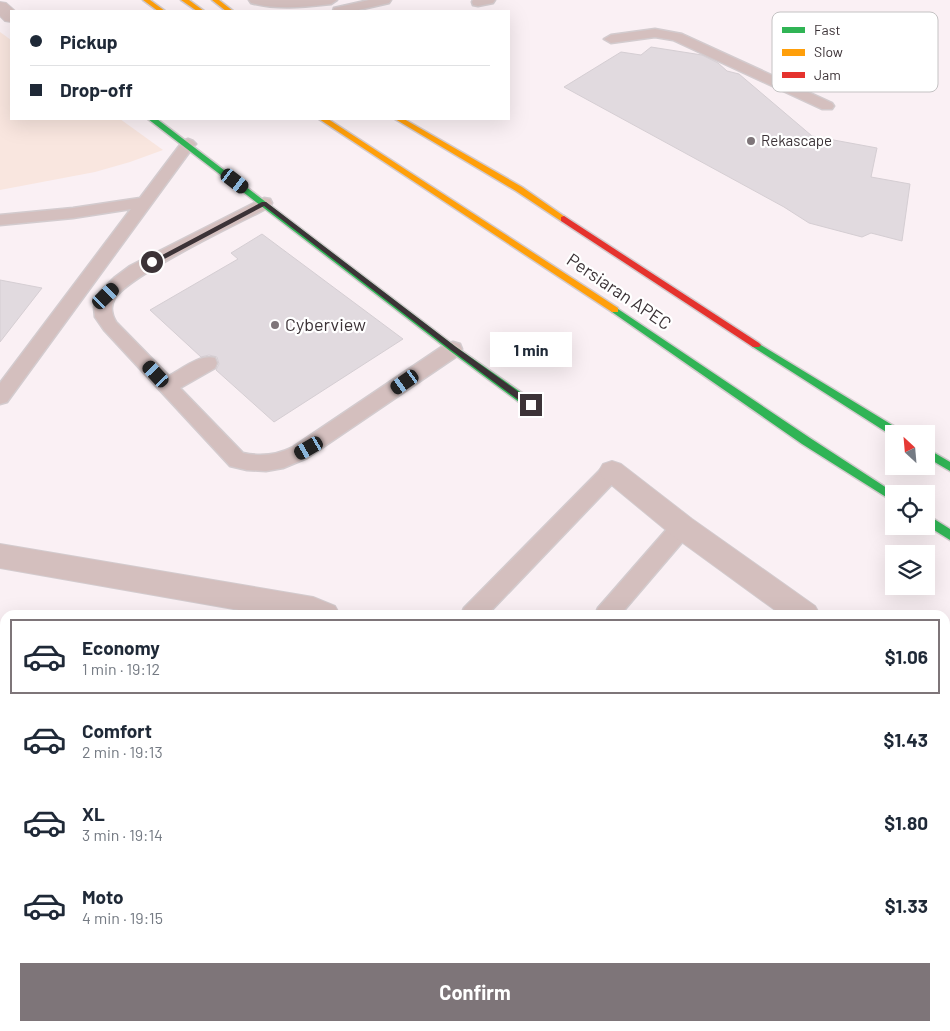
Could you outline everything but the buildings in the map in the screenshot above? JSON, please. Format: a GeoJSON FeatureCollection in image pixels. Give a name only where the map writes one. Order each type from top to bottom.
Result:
{"type":"FeatureCollection","features":[{"type":"Feature","properties":{"kind":"main road"},"geometry":{"type":"LineString","coordinates":[[146,0],[161,10]]}},
{"type":"Feature","properties":{"kind":"main road"},"geometry":{"type":"LineString","coordinates":[[184,0],[199,10]]}},
{"type":"Feature","properties":{"kind":"main road"},"geometry":{"type":"LineString","coordinates":[[215,0],[229,10]]}},
{"type":"Feature","properties":{"kind":"main road"},"geometry":{"type":"LineString","coordinates":[[153,120],[188,144],[453,349],[531,405]]}},
{"type":"Feature","properties":{"kind":"main road","name":"Persiaran APEC"},"geometry":{"type":"LineString","coordinates":[[325,120],[646,331],[806,441],[885,492]]}},
{"type":"Feature","properties":{"kind":"main road","name":"Persiaran APEC"},"geometry":{"type":"LineString","coordinates":[[402,120],[519,189],[734,331],[885,426]]}},
{"type":"Feature","properties":{"kind":"main road"},"geometry":{"type":"LineString","coordinates":[[935,458],[950,467]]}},
{"type":"Feature","properties":{"kind":"main road"},"geometry":{"type":"LineString","coordinates":[[935,525],[950,535]]}},
{"type":"Feature","properties":{"kind":"street"},"geometry":{"type":"LineString","coordinates":[[0,7],[10,16]]}},
{"type":"Feature","properties":{"kind":"street"},"geometry":{"type":"LineString","coordinates":[[612,472],[682,527],[798,610]]}},
{"type":"Feature","properties":{"kind":"street"},"geometry":{"type":"LineString","coordinates":[[0,556],[313,610]]}},
{"type":"Feature","properties":{"kind":"lane"},"geometry":{"type":"LineString","coordinates":[[255,0],[264,3],[283,4],[330,0]]}},
{"type":"Feature","properties":{"kind":"lane"},"geometry":{"type":"LineString","coordinates":[[343,10],[385,0]]}},
{"type":"Feature","properties":{"kind":"lane"},"geometry":{"type":"LineString","coordinates":[[611,39],[655,33],[677,37],[772,81]]}},
{"type":"Feature","properties":{"kind":"lane"},"geometry":{"type":"LineString","coordinates":[[797,92],[827,106]]}},
{"type":"Feature","properties":{"kind":"lane"},"geometry":{"type":"LineString","coordinates":[[0,398],[188,144]]}},
{"type":"Feature","properties":{"kind":"lane"},"geometry":{"type":"LineString","coordinates":[[0,220],[73,213],[145,202]]}},
{"type":"Feature","properties":{"kind":"lane"},"geometry":{"type":"LineString","coordinates":[[264,203],[136,270],[106,296],[103,307],[104,317],[110,326],[237,460],[253,465],[291,459],[453,349]]}},
{"type":"Feature","properties":{"kind":"lane"},"geometry":{"type":"LineString","coordinates":[[167,386],[208,363]]}},
{"type":"Feature","properties":{"kind":"lane"},"geometry":{"type":"LineString","coordinates":[[477,610],[612,472]]}},
{"type":"Feature","properties":{"kind":"lane"},"geometry":{"type":"LineString","coordinates":[[610,610],[682,527]]}},
{"type":"Feature","properties":{"kind":"shaded area"},"geometry":{"type":"Polygon","coordinates":[[[0,32],[10,39],[10,120],[121,120],[163,150],[95,172],[0,190],[0,32]]]}},
{"type":"Feature","properties":{"kind":"traffic: fast"},"geometry":{"type":"LineString","coordinates":[[153,120],[453,349],[531,405]]}},
{"type":"Feature","properties":{"kind":"traffic: fast"},"geometry":{"type":"LineString","coordinates":[[615,310],[806,441],[885,492]]}},
{"type":"Feature","properties":{"kind":"traffic: fast"},"geometry":{"type":"LineString","coordinates":[[756,345],[885,426]]}},
{"type":"Feature","properties":{"kind":"traffic: fast"},"geometry":{"type":"LineString","coordinates":[[935,458],[950,467]]}},
{"type":"Feature","properties":{"kind":"traffic: fast"},"geometry":{"type":"LineString","coordinates":[[935,525],[950,535]]}},
{"type":"Feature","properties":{"kind":"traffic: slow"},"geometry":{"type":"LineString","coordinates":[[146,0],[161,10]]}},
{"type":"Feature","properties":{"kind":"traffic: slow"},"geometry":{"type":"LineString","coordinates":[[184,0],[199,10]]}},
{"type":"Feature","properties":{"kind":"traffic: slow"},"geometry":{"type":"LineString","coordinates":[[215,0],[229,10]]}},
{"type":"Feature","properties":{"kind":"traffic: slow"},"geometry":{"type":"LineString","coordinates":[[325,120],[615,310]]}},
{"type":"Feature","properties":{"kind":"traffic: slow"},"geometry":{"type":"LineString","coordinates":[[401,120],[519,189],[564,219]]}},
{"type":"Feature","properties":{"kind":"traffic: jam"},"geometry":{"type":"LineString","coordinates":[[564,219],[756,345]]}},
{"type":"Feature","properties":{"kind":"place","name":"Rekascape"},"geometry":{"type":"Point","coordinates":[751,141]}},
{"type":"Feature","properties":{"kind":"place","name":"Cyberview"},"geometry":{"type":"Point","coordinates":[275,325]}},
{"type":"Feature","properties":{"kind":"route"},"geometry":{"type":"LineString","coordinates":[[152,262],[264,203],[453,349],[531,405]]}}]}
